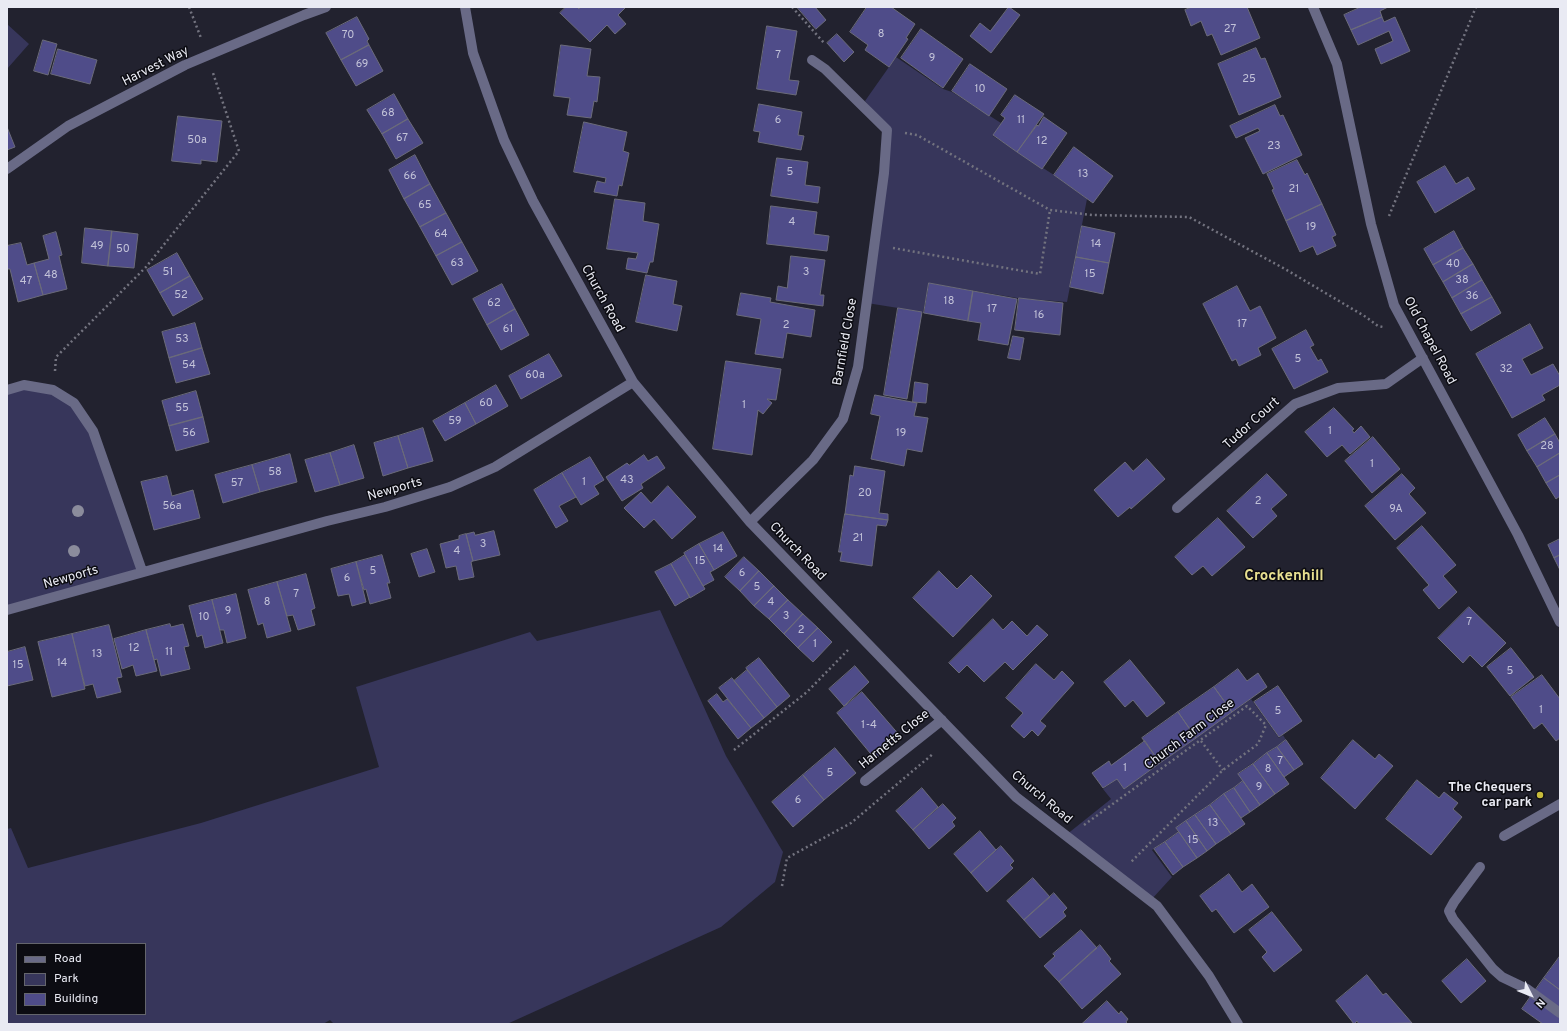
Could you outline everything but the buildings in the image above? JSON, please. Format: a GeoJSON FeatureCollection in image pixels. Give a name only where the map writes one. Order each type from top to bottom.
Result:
{"type":"FeatureCollection","features":[{"type":"Feature","properties":{"kind":"street","name":"Harvest Way"},"geometry":{"type":"LineString","coordinates":[[7,169],[68,126],[185,65],[326,7]]}},
{"type":"Feature","properties":{"kind":"street","name":"Church Road"},"geometry":{"type":"LineString","coordinates":[[465,7],[473,53],[504,140],[533,201],[634,382],[750,522],[1016,797],[1157,906],[1209,976],[1238,1024]]}},
{"type":"Feature","properties":{"kind":"street","name":"Old Chapel Road"},"geometry":{"type":"LineString","coordinates":[[1313,7],[1337,64],[1371,224],[1394,305],[1518,535],[1560,622]]}},
{"type":"Feature","properties":{"kind":"street"},"geometry":{"type":"LineString","coordinates":[[812,60],[825,69],[887,130]]}},
{"type":"Feature","properties":{"kind":"street","name":"Barnfield Close"},"geometry":{"type":"LineString","coordinates":[[750,522],[813,460],[843,419],[858,367],[884,173],[887,130]]}},
{"type":"Feature","properties":{"kind":"street","name":"Tudor Court"},"geometry":{"type":"LineString","coordinates":[[1177,508],[1295,404],[1338,388],[1386,384],[1423,358]]}},
{"type":"Feature","properties":{"kind":"street","name":"Newports"},"geometry":{"type":"LineString","coordinates":[[7,610],[142,571],[327,521],[385,507],[450,487],[495,468],[634,382]]}},
{"type":"Feature","properties":{"kind":"street"},"geometry":{"type":"LineString","coordinates":[[7,390],[24,385],[53,390],[74,403],[93,431],[142,571]]}},
{"type":"Feature","properties":{"kind":"street","name":"Harnetts Close"},"geometry":{"type":"LineString","coordinates":[[865,781],[942,720]]}},
{"type":"Feature","properties":{"kind":"street"},"geometry":{"type":"LineString","coordinates":[[1504,836],[1560,804]]}},
{"type":"Feature","properties":{"kind":"street"},"geometry":{"type":"LineString","coordinates":[[1480,867],[1449,911],[1454,920],[1493,969],[1502,977],[1527,989],[1560,1013]]}},
{"type":"Feature","properties":{"kind":"path"},"geometry":{"type":"LineString","coordinates":[[189,7],[208,56]]}},
{"type":"Feature","properties":{"kind":"path"},"geometry":{"type":"LineString","coordinates":[[1371,224],[1389,218],[1476,7]]}},
{"type":"Feature","properties":{"kind":"path"},"geometry":{"type":"LineString","coordinates":[[53,390],[56,357],[146,267],[240,151],[218,86]]}},
{"type":"Feature","properties":{"kind":"path"},"geometry":{"type":"LineString","coordinates":[[887,130],[917,135],[1050,210],[1092,215],[1189,218],[1285,269],[1378,326],[1408,331]]}},
{"type":"Feature","properties":{"kind":"path"},"geometry":{"type":"LineString","coordinates":[[874,245],[1040,274],[1050,210]]}},
{"type":"Feature","properties":{"kind":"path"},"geometry":{"type":"LineString","coordinates":[[734,750],[807,692],[861,637]]}},
{"type":"Feature","properties":{"kind":"path","name":"Church Farm Close"},"geometry":{"type":"LineString","coordinates":[[1068,837],[1247,706],[1266,725],[1258,744],[1223,770],[1118,876]]}},
{"type":"Feature","properties":{"kind":"path"},"geometry":{"type":"LineString","coordinates":[[782,886],[787,858],[851,823],[956,735]]}},
{"type":"Feature","properties":{"kind":"path"},"geometry":{"type":"LineString","coordinates":[[1201,741],[1223,770]]}},
{"type":"Feature","properties":{"kind":"green space"},"geometry":{"type":"Polygon","coordinates":[[[7,24],[29,44],[7,69],[7,24]]]}},
{"type":"Feature","properties":{"kind":"green space"},"geometry":{"type":"Polygon","coordinates":[[[896,57],[943,89],[952,92],[1001,123],[993,136],[1054,175],[1087,199],[1067,302],[1017,298],[929,283],[923,312],[867,303],[888,130],[865,101],[896,57]]]}},
{"type":"Feature","properties":{"kind":"green space"},"geometry":{"type":"Polygon","coordinates":[[[24,386],[52,390],[75,404],[93,432],[141,571],[7,609],[7,391],[24,386]]]}},
{"type":"Feature","properties":{"kind":"green space"},"geometry":{"type":"Polygon","coordinates":[[[660,610],[726,756],[783,852],[775,882],[721,927],[507,1024],[334,1024],[330,1020],[323,1024],[7,1024],[7,829],[11,828],[28,868],[201,823],[379,767],[356,687],[530,632],[537,641],[660,610]]]}},
{"type":"Feature","properties":{"kind":"green space"},"geometry":{"type":"Polygon","coordinates":[[[1251,699],[1279,738],[1283,735],[1286,740],[1238,773],[1243,781],[1176,828],[1178,832],[1152,850],[1172,877],[1151,900],[1066,835],[1111,799],[1103,789],[1117,779],[1124,789],[1251,699]]]}},
{"type":"Feature","properties":{"kind":"place","name":"The Chequers car park"},"geometry":{"type":"Point","coordinates":[1540,795]}},
{"type":"Feature","properties":{"kind":"district","name":"Crockenhill"},"geometry":{"type":"Point","coordinates":[1284,577]}}]}
